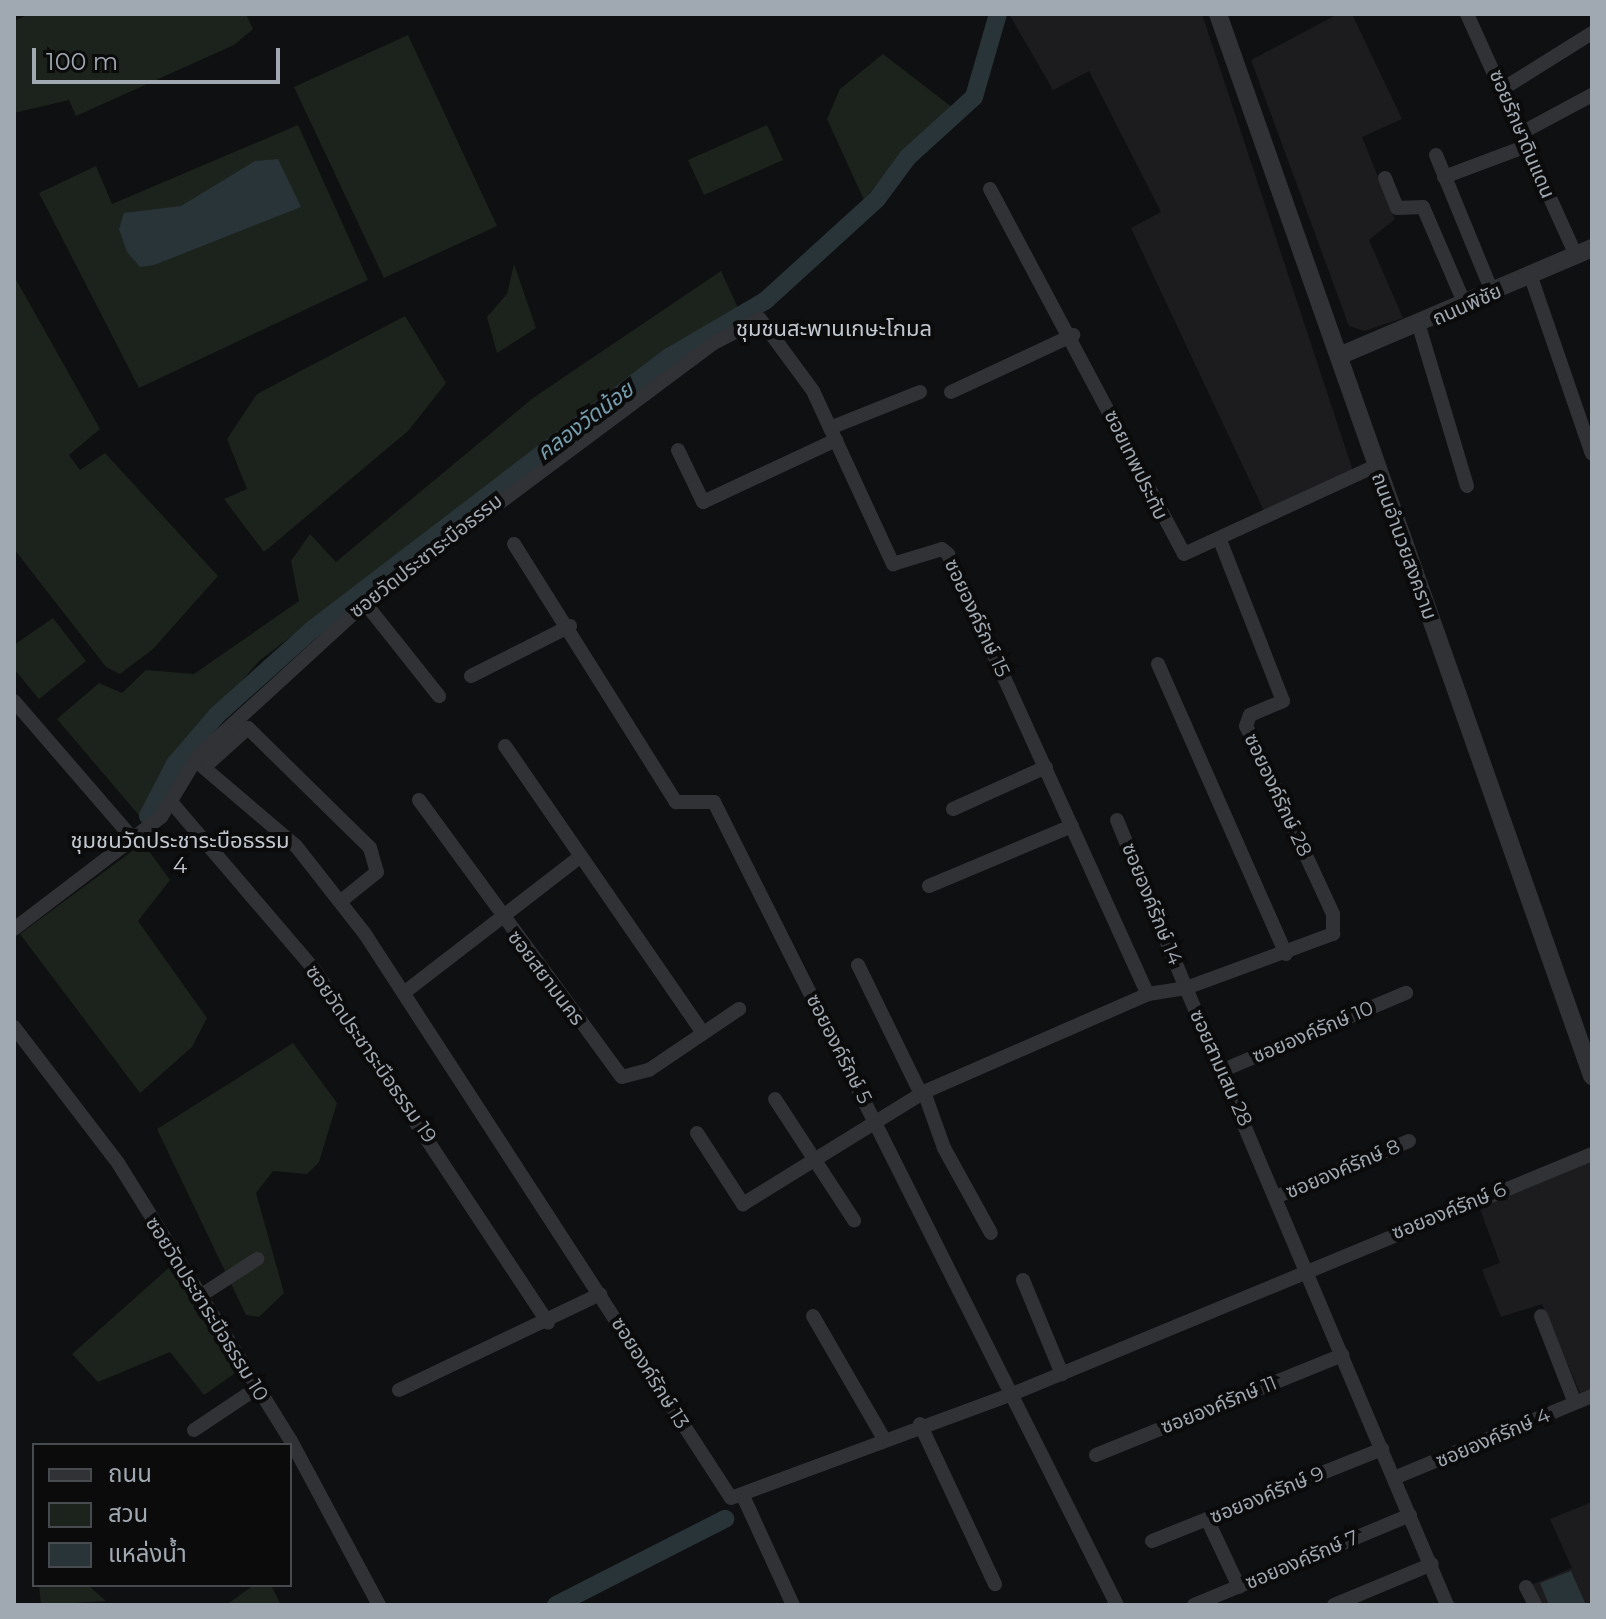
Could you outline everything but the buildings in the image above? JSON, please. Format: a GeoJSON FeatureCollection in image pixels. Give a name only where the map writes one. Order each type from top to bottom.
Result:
{"type":"FeatureCollection","features":[{"type":"Feature","properties":{"kind":"street","name":"ถนนอำนวยสงคราม"},"geometry":{"type":"LineString","coordinates":[[1218,14],[1592,1076]]}},
{"type":"Feature","properties":{"kind":"street","name":"ซอยรักษาดินแดน"},"geometry":{"type":"LineString","coordinates":[[1467,14],[1504,88],[1524,140],[1584,252]]}},
{"type":"Feature","properties":{"kind":"street"},"geometry":{"type":"LineString","coordinates":[[1504,88],[1592,33]]}},
{"type":"Feature","properties":{"kind":"street"},"geometry":{"type":"LineString","coordinates":[[1444,177],[1524,140],[1592,95]]}},
{"type":"Feature","properties":{"kind":"street"},"geometry":{"type":"LineString","coordinates":[[1436,155],[1493,294]]}},
{"type":"Feature","properties":{"kind":"street"},"geometry":{"type":"LineString","coordinates":[[1385,178],[1397,208],[1423,207],[1466,307]]}},
{"type":"Feature","properties":{"kind":"street","name":"ซอยเทพประทับ"},"geometry":{"type":"LineString","coordinates":[[990,189],[1073,335],[1174,543],[1184,554],[1375,466]]}},
{"type":"Feature","properties":{"kind":"street","name":"ถนนพิชัย"},"geometry":{"type":"LineString","coordinates":[[1339,356],[1466,307],[1584,252]]}},
{"type":"Feature","properties":{"kind":"street"},"geometry":{"type":"LineString","coordinates":[[1531,277],[1592,454]]}},
{"type":"Feature","properties":{"kind":"street","name":"ซอยองค์รักษ์ 15"},"geometry":{"type":"LineString","coordinates":[[760,319],[804,377],[893,564],[942,549],[948,554],[1148,994]]}},
{"type":"Feature","properties":{"kind":"street","name":"ซอยวัดประชาระบือธรรม"},"geometry":{"type":"LineString","coordinates":[[14,929],[132,844],[172,803],[260,692],[365,603],[674,370],[760,319]]}},
{"type":"Feature","properties":{"kind":"street"},"geometry":{"type":"LineString","coordinates":[[1419,326],[1467,486]]}},
{"type":"Feature","properties":{"kind":"street"},"geometry":{"type":"LineString","coordinates":[[951,392],[1073,335]]}},
{"type":"Feature","properties":{"kind":"street"},"geometry":{"type":"LineString","coordinates":[[678,450],[703,502],[920,392]]}},
{"type":"Feature","properties":{"kind":"street","name":"ซอยองค์รักษ์ 28"},"geometry":{"type":"LineString","coordinates":[[1186,988],[1327,939],[1336,925],[1246,726],[1250,715],[1283,701],[1220,540]]}},
{"type":"Feature","properties":{"kind":"street","name":"ซอยองค์รักษ์ 5"},"geometry":{"type":"LineString","coordinates":[[514,544],[570,626],[676,802],[714,802],[1117,1605]]}},
{"type":"Feature","properties":{"kind":"street"},"geometry":{"type":"LineString","coordinates":[[365,603],[439,696]]}},
{"type":"Feature","properties":{"kind":"street"},"geometry":{"type":"LineString","coordinates":[[471,676],[570,626]]}},
{"type":"Feature","properties":{"kind":"street"},"geometry":{"type":"LineString","coordinates":[[1158,664],[1286,954]]}},
{"type":"Feature","properties":{"kind":"street"},"geometry":{"type":"LineString","coordinates":[[14,701],[132,844]]}},
{"type":"Feature","properties":{"kind":"street"},"geometry":{"type":"LineString","coordinates":[[202,762],[248,728],[370,848],[377,872],[341,901]]}},
{"type":"Feature","properties":{"kind":"street"},"geometry":{"type":"LineString","coordinates":[[505,746],[703,1033]]}},
{"type":"Feature","properties":{"kind":"street","name":"ซอยองค์รักษ์ 13"},"geometry":{"type":"LineString","coordinates":[[202,762],[296,846],[341,901],[405,992],[724,1493],[743,1496]]}},
{"type":"Feature","properties":{"kind":"street"},"geometry":{"type":"LineString","coordinates":[[953,809],[1046,767]]}},
{"type":"Feature","properties":{"kind":"street","name":"ซอยสยามนคร"},"geometry":{"type":"LineString","coordinates":[[419,800],[501,918],[622,1077],[649,1070],[739,1009]]}},
{"type":"Feature","properties":{"kind":"street","name":"ซอยวัดประชาระบือธรรม 19"},"geometry":{"type":"LineString","coordinates":[[172,803],[314,969],[548,1322]]}},
{"type":"Feature","properties":{"kind":"street","name":"ซอยองค์รักษ์ 14"},"geometry":{"type":"LineString","coordinates":[[1117,820],[1186,988]]}},
{"type":"Feature","properties":{"kind":"street"},"geometry":{"type":"LineString","coordinates":[[929,886],[1072,826]]}},
{"type":"Feature","properties":{"kind":"street"},"geometry":{"type":"LineString","coordinates":[[405,992],[581,856]]}},
{"type":"Feature","properties":{"kind":"street"},"geometry":{"type":"LineString","coordinates":[[858,965],[922,1093],[944,1148],[991,1233]]}},
{"type":"Feature","properties":{"kind":"street","name":"ซอยสามเสน 28"},"geometry":{"type":"LineString","coordinates":[[697,1133],[743,1204],[922,1093],[1148,994],[1186,988],[1278,1196],[1305,1269],[1447,1605]]}},
{"type":"Feature","properties":{"kind":"street","name":"ซอยองค์รักษ์ 10"},"geometry":{"type":"LineString","coordinates":[[1221,1071],[1406,993]]}},
{"type":"Feature","properties":{"kind":"street","name":"ซอยวัดประชาระบือธรรม 10"},"geometry":{"type":"LineString","coordinates":[[14,1027],[90,1119],[288,1443]]}},
{"type":"Feature","properties":{"kind":"street"},"geometry":{"type":"LineString","coordinates":[[775,1099],[854,1220]]}},
{"type":"Feature","properties":{"kind":"street","name":"ซอยองค์รักษ์ 8"},"geometry":{"type":"LineString","coordinates":[[1278,1196],[1409,1141]]}},
{"type":"Feature","properties":{"kind":"street","name":"ซอยองค์รักษ์ 6"},"geometry":{"type":"LineString","coordinates":[[1305,1269],[1592,1154]]}},
{"type":"Feature","properties":{"kind":"street"},"geometry":{"type":"LineString","coordinates":[[197,1298],[257,1259]]}},
{"type":"Feature","properties":{"kind":"street"},"geometry":{"type":"LineString","coordinates":[[793,1605],[743,1496],[920,1424],[1010,1395],[1062,1374],[1305,1269]]}},
{"type":"Feature","properties":{"kind":"street"},"geometry":{"type":"LineString","coordinates":[[1023,1280],[1062,1374]]}},
{"type":"Feature","properties":{"kind":"street"},"geometry":{"type":"LineString","coordinates":[[399,1390],[548,1322],[600,1294]]}},
{"type":"Feature","properties":{"kind":"street"},"geometry":{"type":"LineString","coordinates":[[813,1316],[884,1439]]}},
{"type":"Feature","properties":{"kind":"street"},"geometry":{"type":"LineString","coordinates":[[1541,1316],[1575,1403]]}},
{"type":"Feature","properties":{"kind":"street","name":"ซอยองค์รักษ์ 11"},"geometry":{"type":"LineString","coordinates":[[1096,1455],[1342,1355]]}},
{"type":"Feature","properties":{"kind":"street"},"geometry":{"type":"LineString","coordinates":[[194,1430],[257,1388]]}},
{"type":"Feature","properties":{"kind":"street","name":"ซอยองค์รักษ์ 4"},"geometry":{"type":"LineString","coordinates":[[1394,1478],[1592,1396]]}},
{"type":"Feature","properties":{"kind":"street"},"geometry":{"type":"LineString","coordinates":[[920,1424],[995,1584]]}},
{"type":"Feature","properties":{"kind":"street","name":"ซอยองค์รักษ์ 9"},"geometry":{"type":"LineString","coordinates":[[1152,1541],[1382,1449]]}},
{"type":"Feature","properties":{"kind":"street","name":"ซอยวัดประชาระบือธรรม 10"},"geometry":{"type":"LineString","coordinates":[[292,1450],[379,1605]]}},
{"type":"Feature","properties":{"kind":"street","name":"ซอยองค์รักษ์ 7"},"geometry":{"type":"LineString","coordinates":[[1194,1605],[1410,1515]]}},
{"type":"Feature","properties":{"kind":"street"},"geometry":{"type":"LineString","coordinates":[[1207,1519],[1239,1587]]}},
{"type":"Feature","properties":{"kind":"street"},"geometry":{"type":"LineString","coordinates":[[1334,1605],[1432,1564]]}},
{"type":"Feature","properties":{"kind":"street"},"geometry":{"type":"LineString","coordinates":[[1526,1587],[1535,1605]]}},
{"type":"Feature","properties":{"kind":"shaded area"},"geometry":{"type":"Polygon","coordinates":[[[1009,14],[1202,14],[1356,480],[1266,515],[1131,228],[1161,212],[1089,71],[1053,90],[1009,14]]]}},
{"type":"Feature","properties":{"kind":"shaded area"},"geometry":{"type":"Polygon","coordinates":[[[1338,14],[1352,14],[1402,119],[1362,137],[1395,219],[1369,240],[1403,318],[1364,331],[1349,326],[1251,60],[1338,14]]]}},
{"type":"Feature","properties":{"kind":"shaded area"},"geometry":{"type":"Polygon","coordinates":[[[1592,1151],[1592,1402],[1585,1405],[1542,1304],[1501,1317],[1482,1270],[1500,1263],[1480,1209],[1592,1151]]]}},
{"type":"Feature","properties":{"kind":"shaded area"},"geometry":{"type":"Polygon","coordinates":[[[1592,1502],[1592,1605],[1540,1605],[1531,1585],[1572,1568],[1550,1519],[1592,1502]]]}},
{"type":"Feature","properties":{"kind":"green space"},"geometry":{"type":"Polygon","coordinates":[[[29,14],[246,14],[253,29],[234,45],[76,116],[69,100],[14,113],[14,21],[29,14]]]}},
{"type":"Feature","properties":{"kind":"green space"},"geometry":{"type":"Polygon","coordinates":[[[408,35],[497,226],[384,278],[294,87],[408,35]]]}},
{"type":"Feature","properties":{"kind":"green space"},"geometry":{"type":"Polygon","coordinates":[[[883,54],[953,108],[905,150],[864,200],[827,119],[840,89],[883,54]]]}},
{"type":"Feature","properties":{"kind":"green space"},"geometry":{"type":"Polygon","coordinates":[[[298,125],[368,280],[139,388],[39,193],[96,166],[112,204],[298,125]]]}},
{"type":"Feature","properties":{"kind":"green space"},"geometry":{"type":"Polygon","coordinates":[[[767,125],[783,160],[704,195],[688,160],[767,125]]]}},
{"type":"Feature","properties":{"kind":"green space"},"geometry":{"type":"Polygon","coordinates":[[[514,264],[536,328],[497,353],[487,317],[507,294],[514,264]]]}},
{"type":"Feature","properties":{"kind":"green space"},"geometry":{"type":"Polygon","coordinates":[[[721,271],[738,308],[665,349],[259,661],[157,779],[143,820],[57,719],[99,683],[122,693],[146,670],[194,674],[299,601],[291,561],[310,534],[336,562],[533,398],[721,271]]]}},
{"type":"Feature","properties":{"kind":"green space"},"geometry":{"type":"Polygon","coordinates":[[[14,276],[100,429],[69,455],[80,470],[105,453],[218,576],[153,649],[120,674],[106,667],[14,549],[14,276]]]}},
{"type":"Feature","properties":{"kind":"green space"},"geometry":{"type":"Polygon","coordinates":[[[405,316],[446,383],[408,431],[264,552],[224,499],[247,489],[227,439],[257,394],[405,316]]]}},
{"type":"Feature","properties":{"kind":"green space"},"geometry":{"type":"Polygon","coordinates":[[[53,618],[86,661],[39,699],[14,669],[14,645],[53,618]]]}},
{"type":"Feature","properties":{"kind":"green space"},"geometry":{"type":"Polygon","coordinates":[[[143,843],[170,880],[138,921],[207,1018],[192,1047],[140,1093],[20,934],[143,843]]]}},
{"type":"Feature","properties":{"kind":"green space"},"geometry":{"type":"Polygon","coordinates":[[[293,1043],[337,1103],[319,1162],[307,1174],[273,1171],[256,1193],[284,1293],[259,1317],[246,1315],[157,1129],[293,1043]]]}},
{"type":"Feature","properties":{"kind":"green space"},"geometry":{"type":"Polygon","coordinates":[[[172,1265],[241,1369],[204,1395],[170,1352],[98,1382],[72,1354],[172,1265]]]}},
{"type":"Feature","properties":{"kind":"green space"},"geometry":{"type":"Polygon","coordinates":[[[39,1587],[90,1587],[106,1601],[41,1605],[39,1587]]]}},
{"type":"Feature","properties":{"kind":"green space"},"geometry":{"type":"Polygon","coordinates":[[[251,1587],[272,1587],[281,1605],[226,1605],[251,1587]]]}},
{"type":"Feature","properties":{"kind":"water"},"geometry":{"type":"Polygon","coordinates":[[[278,159],[301,207],[154,265],[140,267],[127,252],[119,229],[124,213],[181,206],[255,161],[278,159]]]}},
{"type":"Feature","properties":{"kind":"water"},"geometry":{"type":"Polygon","coordinates":[[[1571,1571],[1586,1605],[1549,1605],[1540,1583],[1571,1571]]]}},
{"type":"Feature","properties":{"kind":"waterway","name":"คลองวัดน้อย"},"geometry":{"type":"LineString","coordinates":[[148,816],[175,764],[217,715],[313,629],[669,357],[765,301],[877,199],[908,157],[974,97],[998,14]]}},
{"type":"Feature","properties":{"kind":"waterway"},"geometry":{"type":"LineString","coordinates":[[556,1605],[725,1519]]}},
{"type":"Feature","properties":{"kind":"district","name":"ชุมชนสะพานเกษะโกมล"},"geometry":{"type":"Point","coordinates":[834,329]}},
{"type":"Feature","properties":{"kind":"district","name":"ชุมชนวัดประชาระบือธรรม 4"},"geometry":{"type":"Point","coordinates":[180,852]}}]}
